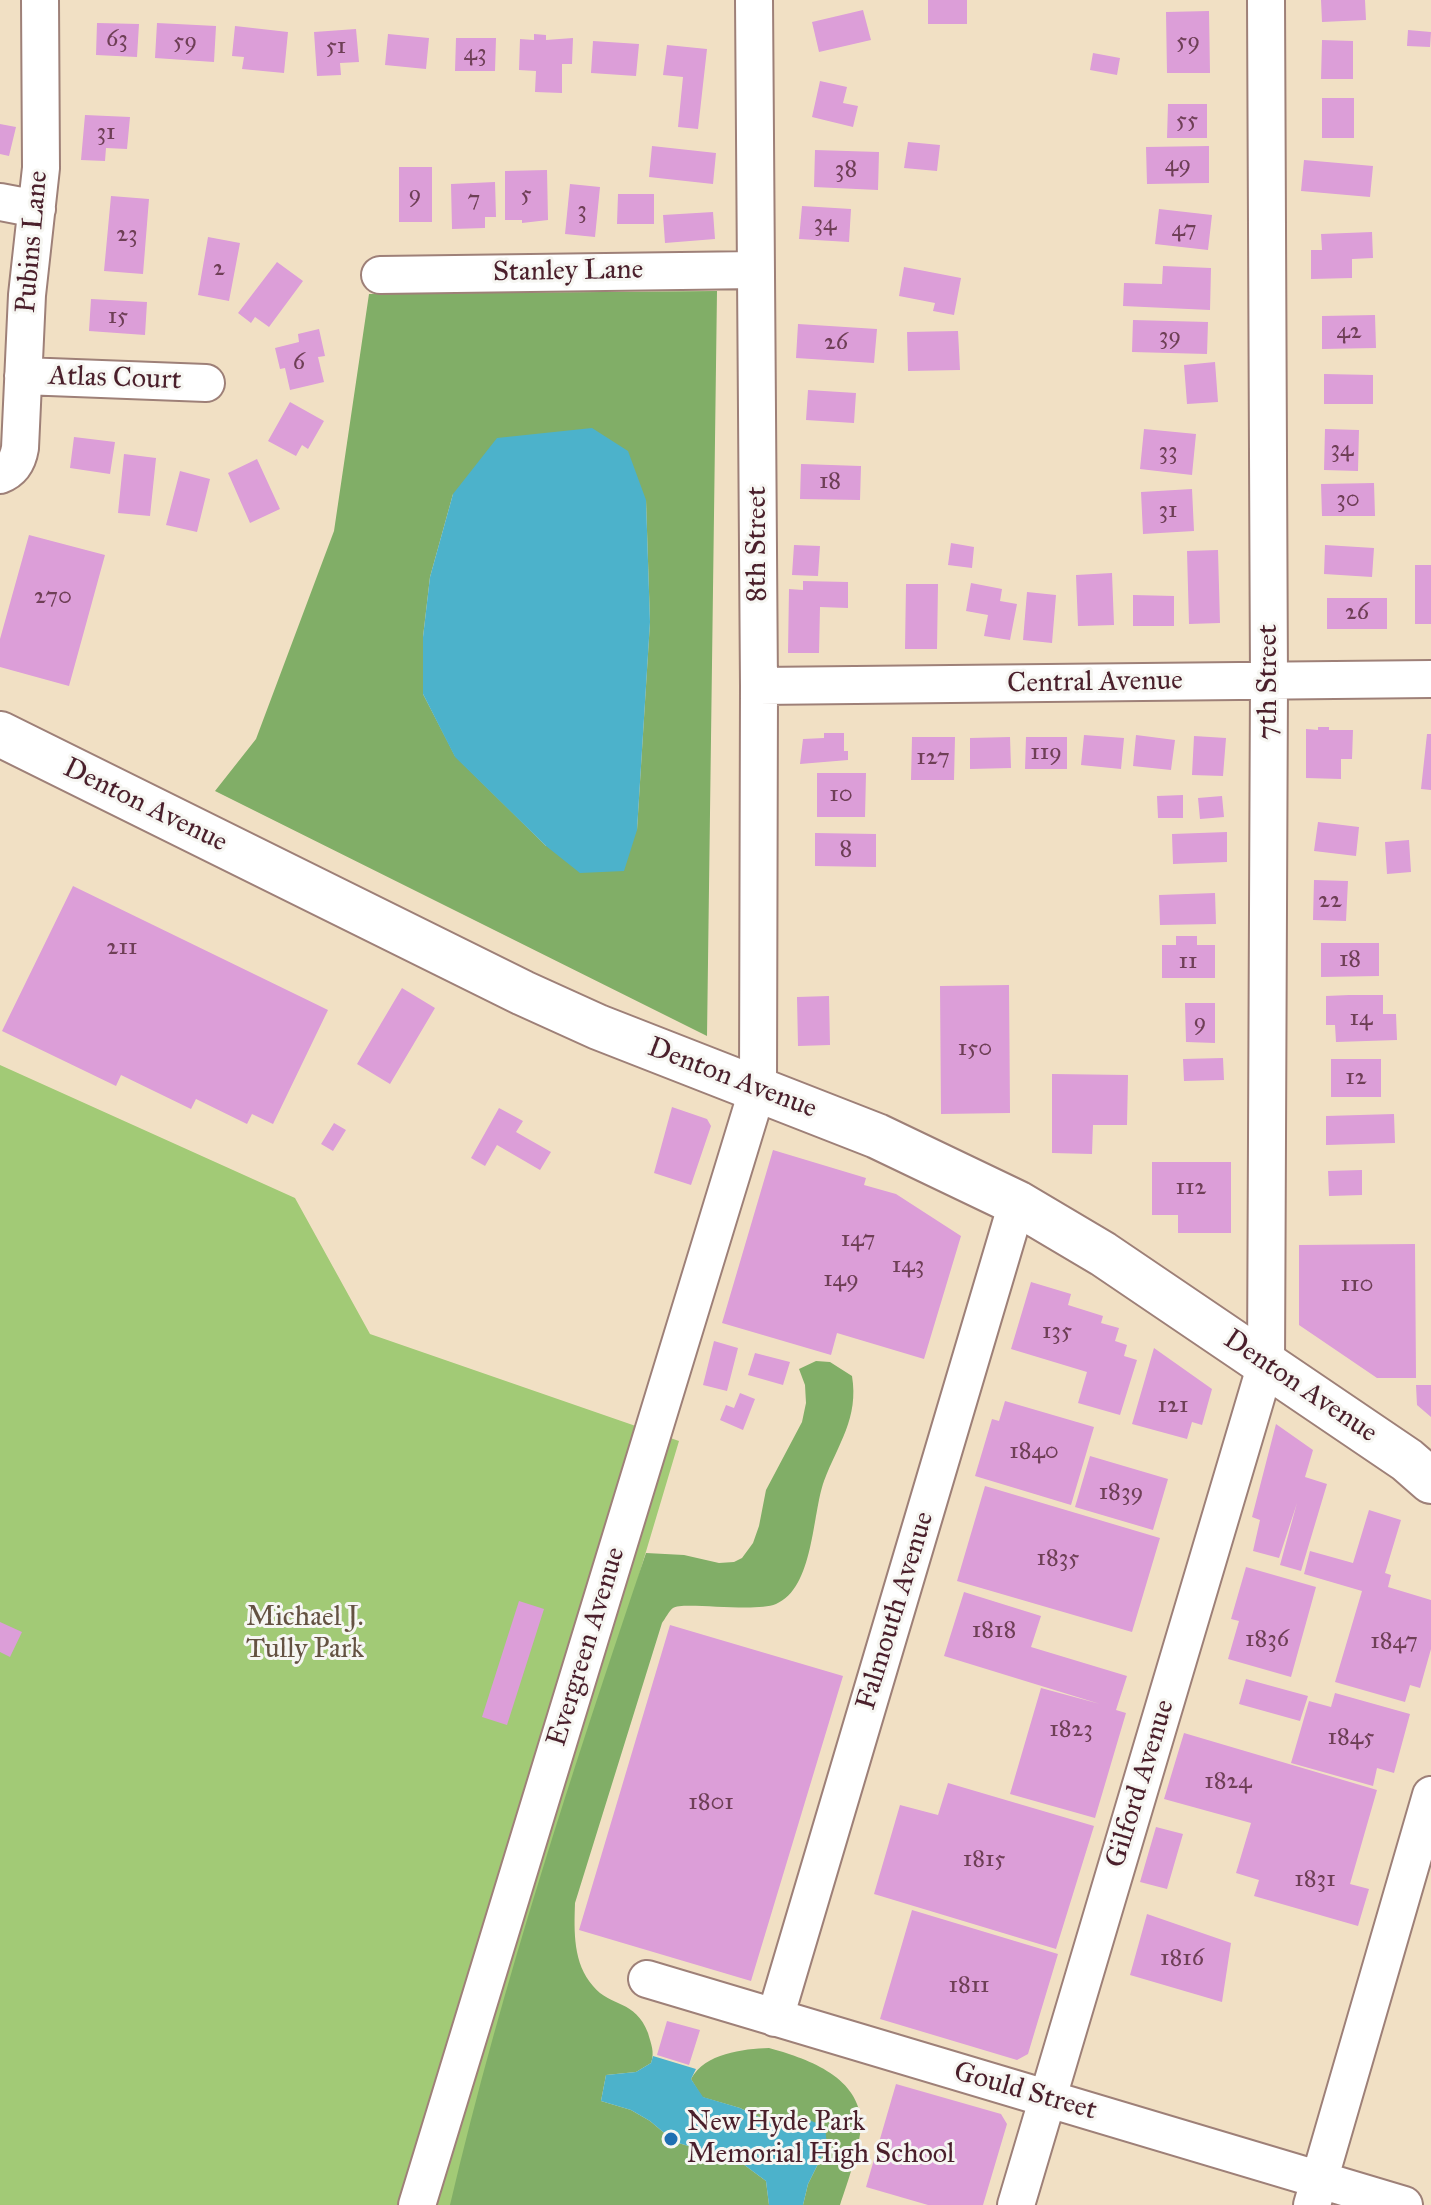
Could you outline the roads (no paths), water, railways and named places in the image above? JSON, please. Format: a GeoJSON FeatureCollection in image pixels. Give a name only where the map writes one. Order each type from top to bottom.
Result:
{"type":"FeatureCollection","features":[{"type":"Feature","properties":{"kind":"main road","name":"Denton Avenue"},"geometry":{"type":"LineString","coordinates":[[0,734],[523,993],[598,1027],[877,1136],[1017,1203],[1103,1254],[1407,1460],[1431,1481]]}},
{"type":"Feature","properties":{"kind":"street","name":"Pubins Lane"},"geometry":{"type":"LineString","coordinates":[[0,475],[11,468],[18,458],[27,295],[42,132],[40,0]]}},
{"type":"Feature","properties":{"kind":"street","name":"8th Street"},"geometry":{"type":"LineString","coordinates":[[754,0],[759,686],[758,1088]]}},
{"type":"Feature","properties":{"kind":"street","name":"7th Street"},"geometry":{"type":"LineString","coordinates":[[1266,0],[1269,681],[1266,1364]]}},
{"type":"Feature","properties":{"kind":"street"},"geometry":{"type":"LineString","coordinates":[[0,202],[37,209]]}},
{"type":"Feature","properties":{"kind":"street","name":"Stanley Lane"},"geometry":{"type":"LineString","coordinates":[[380,275],[756,270]]}},
{"type":"Feature","properties":{"kind":"street","name":"Atlas Court"},"geometry":{"type":"LineString","coordinates":[[23,376],[206,383]]}},
{"type":"Feature","properties":{"kind":"street","name":"Central Avenue"},"geometry":{"type":"LineString","coordinates":[[759,686],[1431,679]]}},
{"type":"Feature","properties":{"kind":"street","name":"Evergreen Avenue"},"geometry":{"type":"LineString","coordinates":[[417,2205],[758,1088]]}},
{"type":"Feature","properties":{"kind":"street","name":"Falmouth Avenue"},"geometry":{"type":"LineString","coordinates":[[775,2018],[1017,1203]]}},
{"type":"Feature","properties":{"kind":"street","name":"Gilford Avenue"},"geometry":{"type":"LineString","coordinates":[[1016,2205],[1266,1364]]}},
{"type":"Feature","properties":{"kind":"street"},"geometry":{"type":"LineString","coordinates":[[1316,2192],[1431,1795]]}},
{"type":"Feature","properties":{"kind":"street","name":"Gould Street"},"geometry":{"type":"LineString","coordinates":[[647,1979],[1048,2099],[1316,2192],[1404,2205]]}},
{"type":"Feature","properties":{"kind":"water"},"geometry":{"type":"Polygon","coordinates":[[[592,428],[628,451],[646,500],[650,622],[637,830],[624,871],[580,873],[546,846],[455,757],[423,694],[423,637],[430,577],[453,494],[497,438],[592,428]]]}},
{"type":"Feature","properties":{"kind":"water"},"geometry":{"type":"Polygon","coordinates":[[[653,2056],[696,2069],[691,2079],[703,2097],[740,2108],[784,2129],[803,2118],[825,2126],[827,2146],[808,2184],[803,2205],[769,2205],[766,2181],[739,2161],[675,2142],[631,2110],[601,2101],[606,2075],[636,2072],[651,2063],[653,2056]]]}},
{"type":"Feature","properties":{"kind":"place","name":"New Hyde Park Memorial High School"},"geometry":{"type":"Point","coordinates":[671,2139]}},
{"type":"Feature","properties":{"kind":"park label","name":"Michael J. Tully Park"},"geometry":{"type":"Point","coordinates":[305,1634]}}]}
